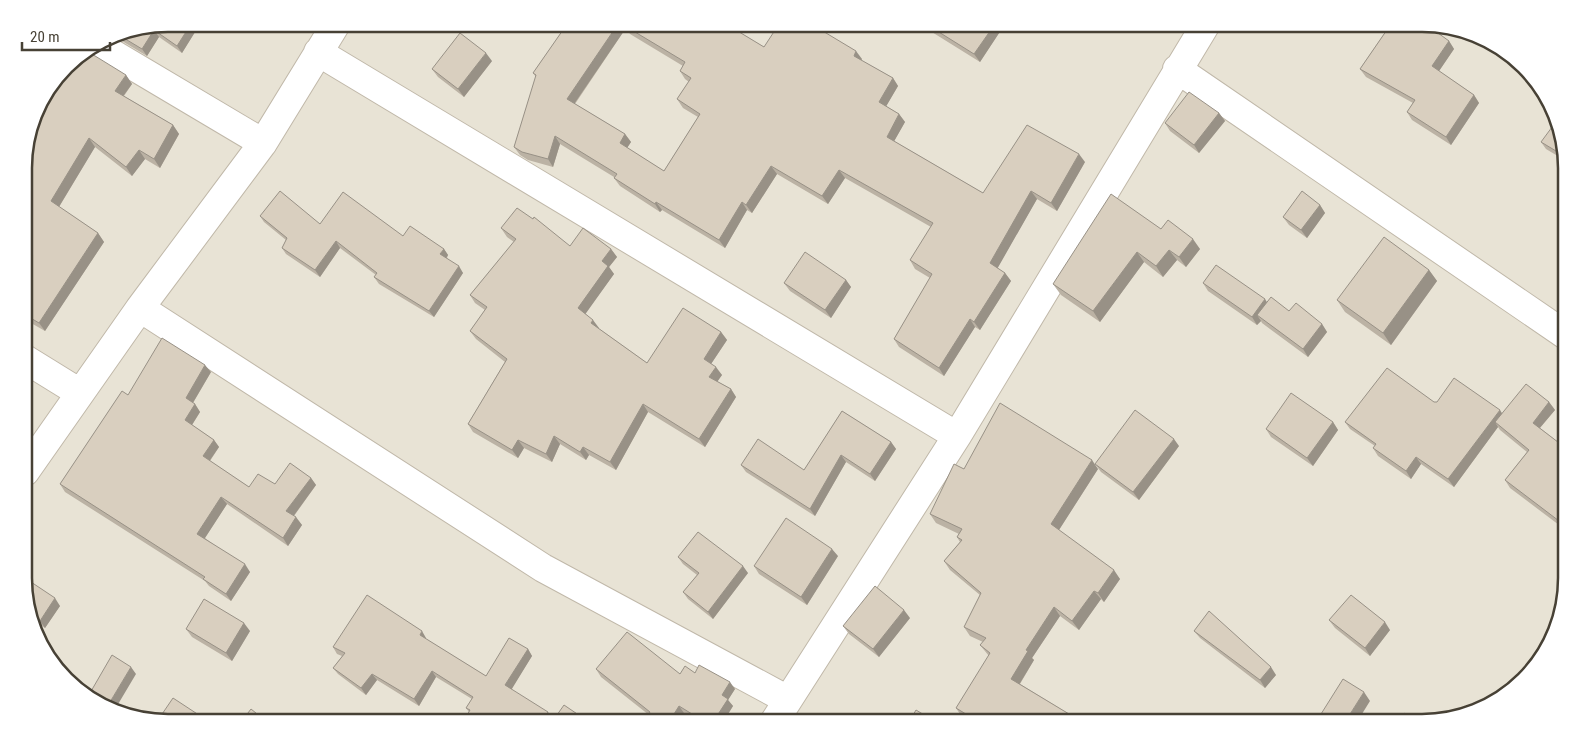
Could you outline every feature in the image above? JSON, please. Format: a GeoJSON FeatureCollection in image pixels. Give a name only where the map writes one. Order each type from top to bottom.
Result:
{"type":"FeatureCollection","features":[{"type":"Feature","properties":{"kind":"street"},"geometry":{"type":"LineString","coordinates":[[32,462],[140,308],[263,143],[331,32]]}},
{"type":"Feature","properties":{"kind":"street"},"geometry":{"type":"LineString","coordinates":[[140,308],[543,568],[781,711],[957,436],[1177,68],[1201,32]]}},
{"type":"Feature","properties":{"kind":"street"},"geometry":{"type":"LineString","coordinates":[[105,49],[263,143]]}},
{"type":"Feature","properties":{"kind":"street"},"geometry":{"type":"LineString","coordinates":[[318,52],[957,436]]}},
{"type":"Feature","properties":{"kind":"street"},"geometry":{"type":"LineString","coordinates":[[1177,68],[1558,330]]}},
{"type":"Feature","properties":{"kind":"street"},"geometry":{"type":"LineString","coordinates":[[33,364],[80,393]]}},
{"type":"Feature","properties":{"kind":"shaded area"},"geometry":{"type":"Polygon","coordinates":[[[169,32],[1422,32],[1449,35],[1474,43],[1505,61],[1519,72],[1530,86],[1548,117],[1554,133],[1557,151],[1558,577],[1556,604],[1548,629],[1530,660],[1519,674],[1505,685],[1474,703],[1449,711],[1431,713],[169,714],[142,711],[117,703],[86,685],[72,674],[61,660],[43,629],[37,613],[34,595],[32,577],[33,160],[37,133],[47,108],[55,93],[72,72],[93,55],[117,43],[133,37],[169,32]]]}},
{"type":"Feature","properties":{"kind":"building"},"geometry":{"type":"Polygon","coordinates":[[[186,32],[177,46],[159,33],[186,32]]]}},
{"type":"Feature","properties":{"kind":"building"},"geometry":{"type":"Polygon","coordinates":[[[562,32],[613,32],[567,99],[625,134],[620,143],[664,171],[700,114],[677,99],[691,78],[680,71],[685,62],[635,32],[739,32],[764,47],[774,32],[824,32],[856,51],[854,56],[893,78],[879,102],[899,114],[887,137],[983,193],[1027,125],[1079,154],[1051,203],[1031,191],[990,263],[1005,273],[974,322],[970,319],[939,368],[894,339],[932,274],[910,260],[933,223],[839,170],[822,196],[771,166],[746,205],[742,202],[719,240],[656,202],[655,204],[614,178],[617,174],[555,136],[548,159],[522,152],[514,147],[536,75],[533,73],[562,32]]]}},
{"type":"Feature","properties":{"kind":"building"},"geometry":{"type":"Polygon","coordinates":[[[939,32],[989,32],[974,54],[939,32]]]}},
{"type":"Feature","properties":{"kind":"building"},"geometry":{"type":"Polygon","coordinates":[[[1385,32],[1439,34],[1449,41],[1432,66],[1474,95],[1446,137],[1407,112],[1415,100],[1360,69],[1385,32]]]}},
{"type":"Feature","properties":{"kind":"building"},"geometry":{"type":"Polygon","coordinates":[[[460,33],[486,53],[458,89],[432,69],[460,33]]]}},
{"type":"Feature","properties":{"kind":"building"},"geometry":{"type":"Polygon","coordinates":[[[152,34],[142,49],[126,40],[152,34]]]}},
{"type":"Feature","properties":{"kind":"building"},"geometry":{"type":"Polygon","coordinates":[[[93,55],[126,75],[115,91],[173,125],[154,159],[139,150],[126,167],[89,138],[51,201],[98,233],[39,323],[33,319],[33,160],[35,142],[40,125],[55,93],[72,72],[93,55]]]}},
{"type":"Feature","properties":{"kind":"building"},"geometry":{"type":"Polygon","coordinates":[[[1189,92],[1219,113],[1194,145],[1165,123],[1189,92]]]}},
{"type":"Feature","properties":{"kind":"building"},"geometry":{"type":"Polygon","coordinates":[[[1552,127],[1557,152],[1541,142],[1552,127]]]}},
{"type":"Feature","properties":{"kind":"building"},"geometry":{"type":"Polygon","coordinates":[[[280,191],[320,224],[343,192],[403,236],[410,226],[444,249],[440,254],[459,266],[429,311],[374,277],[377,273],[336,241],[315,270],[282,248],[287,238],[260,216],[280,191]]]}},
{"type":"Feature","properties":{"kind":"building"},"geometry":{"type":"Polygon","coordinates":[[[1302,191],[1320,205],[1301,230],[1283,217],[1302,191]]]}},
{"type":"Feature","properties":{"kind":"building"},"geometry":{"type":"Polygon","coordinates":[[[1111,194],[1161,229],[1168,220],[1193,239],[1179,257],[1169,250],[1156,266],[1137,252],[1093,311],[1053,284],[1111,194]]]}},
{"type":"Feature","properties":{"kind":"building"},"geometry":{"type":"Polygon","coordinates":[[[517,208],[533,219],[534,217],[570,246],[583,228],[611,249],[602,261],[608,266],[578,308],[593,320],[591,323],[647,363],[683,308],[721,332],[704,359],[716,367],[709,377],[731,389],[699,439],[643,404],[610,462],[583,447],[580,452],[554,436],[546,454],[518,440],[512,450],[468,424],[507,359],[470,331],[487,307],[470,295],[516,239],[501,228],[517,208]]]}},
{"type":"Feature","properties":{"kind":"building"},"geometry":{"type":"Polygon","coordinates":[[[1384,237],[1429,270],[1383,333],[1337,300],[1384,237]]]}},
{"type":"Feature","properties":{"kind":"building"},"geometry":{"type":"Polygon","coordinates":[[[805,252],[846,280],[825,310],[784,283],[805,252]]]}},
{"type":"Feature","properties":{"kind":"building"},"geometry":{"type":"Polygon","coordinates":[[[1216,265],[1265,299],[1252,317],[1203,283],[1216,265]]]}},
{"type":"Feature","properties":{"kind":"building"},"geometry":{"type":"Polygon","coordinates":[[[1271,297],[1289,311],[1296,303],[1322,324],[1303,349],[1257,315],[1271,297]]]}},
{"type":"Feature","properties":{"kind":"building"},"geometry":{"type":"Polygon","coordinates":[[[162,338],[205,365],[186,398],[195,404],[185,420],[214,440],[203,456],[249,487],[258,474],[275,484],[290,463],[311,478],[286,511],[296,517],[283,538],[221,497],[197,534],[245,564],[226,594],[203,579],[205,577],[60,484],[122,391],[128,395],[162,338]]]}},
{"type":"Feature","properties":{"kind":"building"},"geometry":{"type":"Polygon","coordinates":[[[1387,368],[1434,402],[1437,402],[1454,378],[1500,410],[1448,479],[1416,457],[1406,471],[1373,448],[1376,444],[1345,422],[1387,368]]]}},
{"type":"Feature","properties":{"kind":"building"},"geometry":{"type":"Polygon","coordinates":[[[1526,384],[1549,402],[1533,423],[1558,442],[1558,520],[1505,480],[1529,450],[1495,422],[1526,384]]]}},
{"type":"Feature","properties":{"kind":"building"},"geometry":{"type":"Polygon","coordinates":[[[1291,393],[1333,422],[1307,458],[1266,429],[1291,393]]]}},
{"type":"Feature","properties":{"kind":"building"},"geometry":{"type":"Polygon","coordinates":[[[1000,403],[1092,460],[1051,524],[1114,570],[1098,593],[1094,591],[1072,621],[1054,607],[1026,650],[1028,651],[1011,679],[1068,713],[965,713],[956,708],[990,653],[980,645],[986,638],[964,627],[981,593],[944,561],[962,540],[957,537],[962,529],[930,514],[954,464],[964,469],[1000,403]]]}},
{"type":"Feature","properties":{"kind":"building"},"geometry":{"type":"Polygon","coordinates":[[[1135,410],[1174,439],[1133,492],[1095,464],[1135,410]]]}},
{"type":"Feature","properties":{"kind":"building"},"geometry":{"type":"Polygon","coordinates":[[[842,411],[891,442],[870,474],[841,455],[810,509],[741,465],[758,439],[804,470],[842,411]]]}},
{"type":"Feature","properties":{"kind":"building"},"geometry":{"type":"Polygon","coordinates":[[[786,518],[832,549],[801,597],[754,566],[786,518]]]}},
{"type":"Feature","properties":{"kind":"building"},"geometry":{"type":"Polygon","coordinates":[[[698,532],[743,566],[708,612],[683,592],[699,573],[678,557],[698,532]]]}},
{"type":"Feature","properties":{"kind":"building"},"geometry":{"type":"Polygon","coordinates":[[[33,583],[55,598],[40,621],[33,583]]]}},
{"type":"Feature","properties":{"kind":"building"},"geometry":{"type":"Polygon","coordinates":[[[875,586],[904,610],[873,649],[843,626],[875,586]]]}},
{"type":"Feature","properties":{"kind":"building"},"geometry":{"type":"Polygon","coordinates":[[[367,595],[422,631],[420,635],[486,676],[509,638],[528,649],[505,685],[548,712],[547,714],[468,714],[470,710],[466,708],[473,697],[432,671],[414,699],[372,674],[361,688],[333,668],[345,653],[333,647],[367,595]]]}},
{"type":"Feature","properties":{"kind":"building"},"geometry":{"type":"Polygon","coordinates":[[[1351,595],[1385,622],[1365,648],[1329,620],[1351,595]]]}},
{"type":"Feature","properties":{"kind":"building"},"geometry":{"type":"Polygon","coordinates":[[[204,599],[244,623],[226,653],[186,629],[204,599]]]}},
{"type":"Feature","properties":{"kind":"building"},"geometry":{"type":"Polygon","coordinates":[[[1209,611],[1271,667],[1260,680],[1194,631],[1209,611]]]}},
{"type":"Feature","properties":{"kind":"building"},"geometry":{"type":"Polygon","coordinates":[[[627,632],[680,674],[685,666],[695,673],[699,665],[730,682],[722,695],[728,699],[719,714],[691,714],[679,706],[674,714],[649,714],[650,712],[596,669],[627,632]]]}},
{"type":"Feature","properties":{"kind":"building"},"geometry":{"type":"Polygon","coordinates":[[[112,655],[131,667],[111,700],[92,689],[112,655]]]}},
{"type":"Feature","properties":{"kind":"building"},"geometry":{"type":"Polygon","coordinates":[[[1343,679],[1364,692],[1351,713],[1322,713],[1343,679]]]}},
{"type":"Feature","properties":{"kind":"building"},"geometry":{"type":"Polygon","coordinates":[[[173,698],[197,714],[169,714],[163,713],[173,698]]]}},
{"type":"Feature","properties":{"kind":"building"},"geometry":{"type":"Polygon","coordinates":[[[564,705],[577,714],[558,714],[564,705]]]}},
{"type":"Feature","properties":{"kind":"building"},"geometry":{"type":"Polygon","coordinates":[[[251,709],[257,714],[247,714],[251,709]]]}}]}
